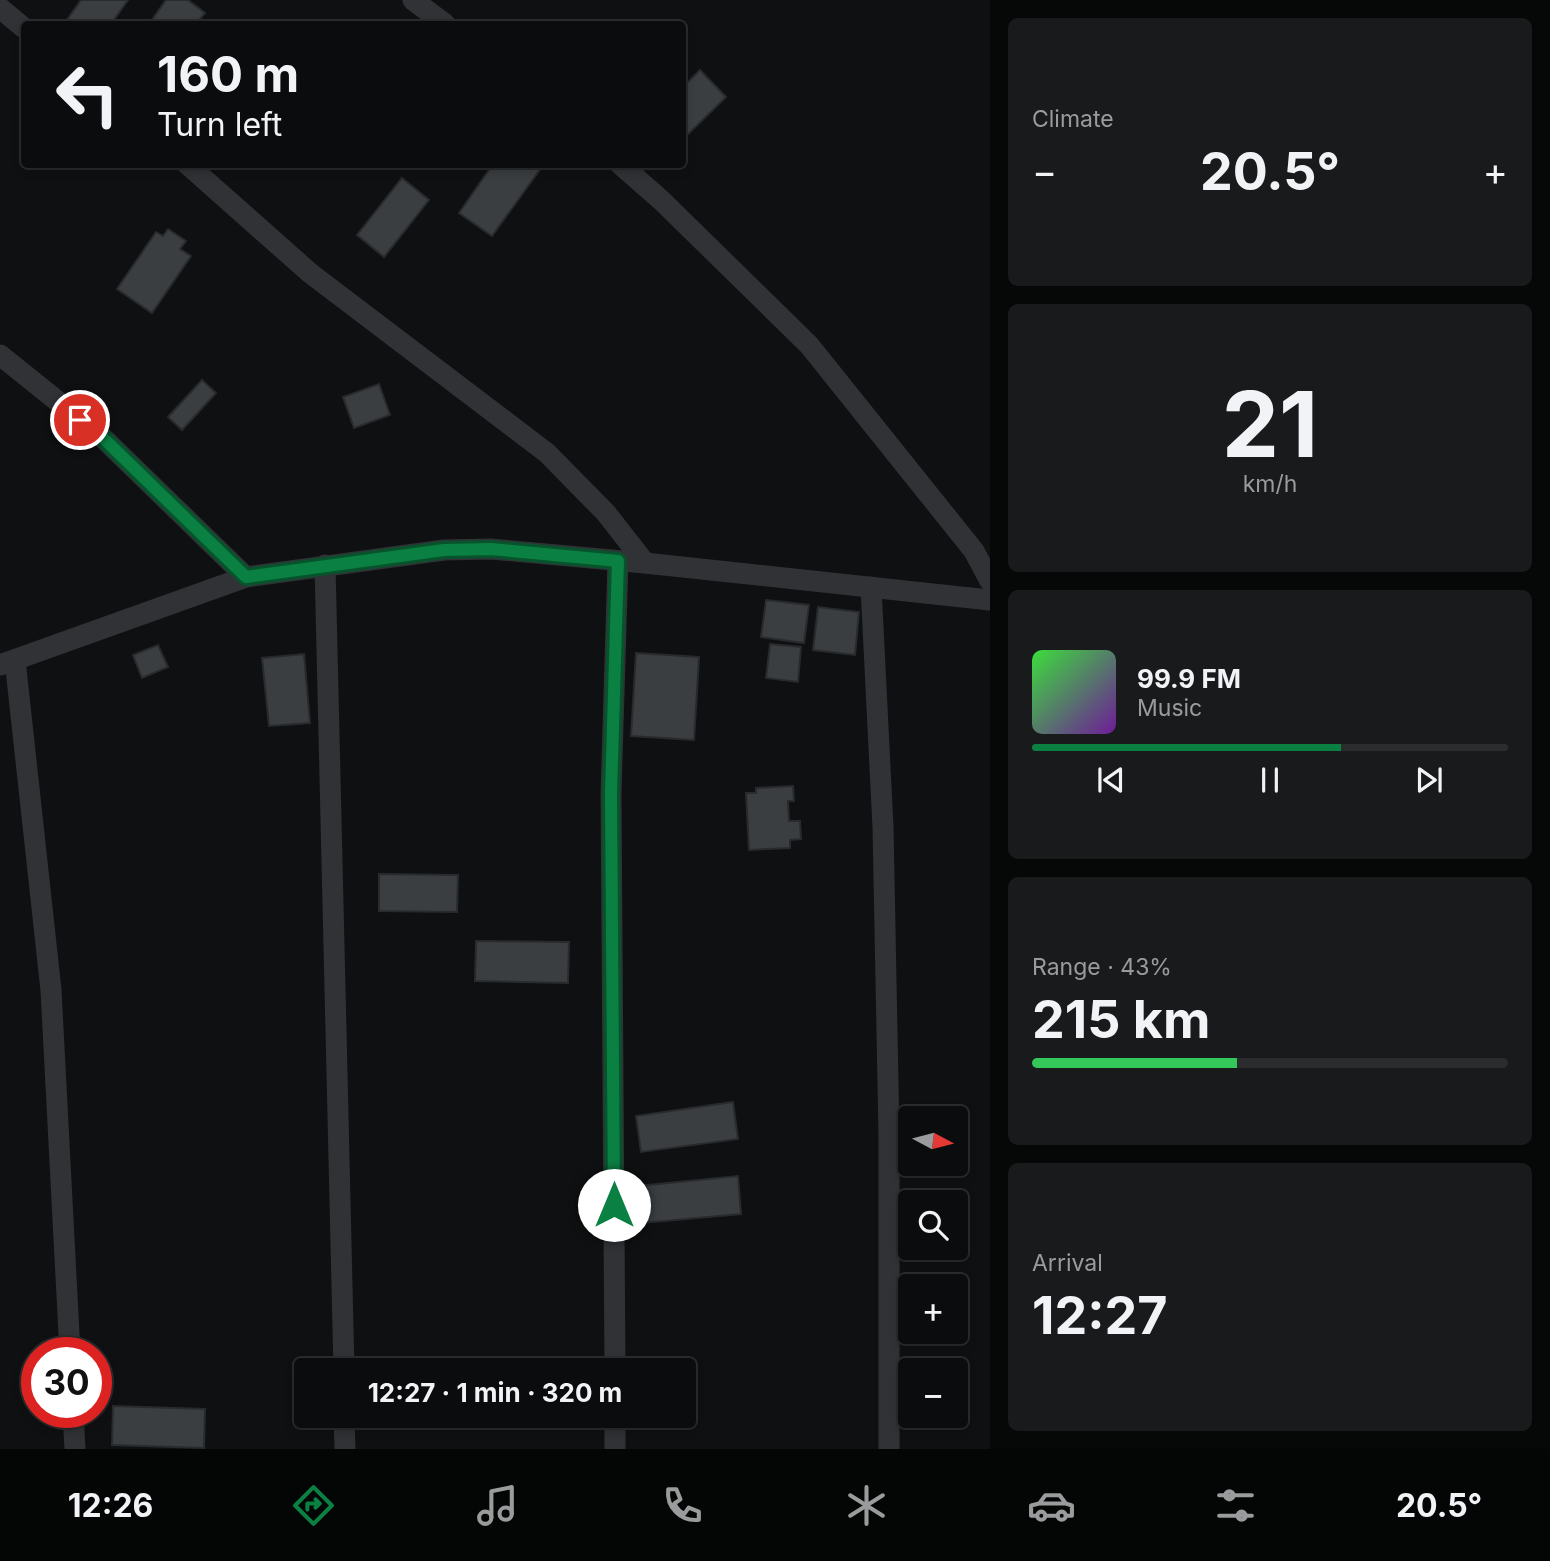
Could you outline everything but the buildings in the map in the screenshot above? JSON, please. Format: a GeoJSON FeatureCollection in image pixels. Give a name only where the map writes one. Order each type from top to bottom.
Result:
{"type":"FeatureCollection","features":[{"type":"Feature","properties":{"kind":"street"},"geometry":{"type":"LineString","coordinates":[[412,0],[441,21]]}},
{"type":"Feature","properties":{"kind":"street"},"geometry":{"type":"LineString","coordinates":[[0,8],[21,26]]}},
{"type":"Feature","properties":{"kind":"street"},"geometry":{"type":"LineString","coordinates":[[192,168],[310,273],[547,453],[606,513],[645,563]]}},
{"type":"Feature","properties":{"kind":"street"},"geometry":{"type":"LineString","coordinates":[[625,168],[662,200],[809,345],[974,551],[990,581]]}},
{"type":"Feature","properties":{"kind":"street"},"geometry":{"type":"LineString","coordinates":[[0,355],[101,436],[246,577]]}},
{"type":"Feature","properties":{"kind":"street"},"geometry":{"type":"LineString","coordinates":[[69,1337],[51,990],[8,662],[246,577],[444,550],[491,549],[645,563],[990,600]]}},
{"type":"Feature","properties":{"kind":"street"},"geometry":{"type":"LineString","coordinates":[[615,1358],[611,793],[618,561]]}},
{"type":"Feature","properties":{"kind":"street"},"geometry":{"type":"LineString","coordinates":[[325,565],[344,1358]]}},
{"type":"Feature","properties":{"kind":"street"},"geometry":{"type":"LineString","coordinates":[[871,587],[883,827],[889,1135],[889,1449]]}},
{"type":"Feature","properties":{"kind":"street"},"geometry":{"type":"LineString","coordinates":[[74,1428],[75,1449]]}},
{"type":"Feature","properties":{"kind":"street"},"geometry":{"type":"LineString","coordinates":[[344,1428],[345,1449]]}},
{"type":"Feature","properties":{"kind":"street"},"geometry":{"type":"LineString","coordinates":[[615,1428],[615,1449]]}},
{"type":"Feature","properties":{"kind":"route"},"geometry":{"type":"LineString","coordinates":[[80,420],[101,436],[246,577],[444,550],[491,549],[618,561],[611,793],[614,1205]]}}]}
